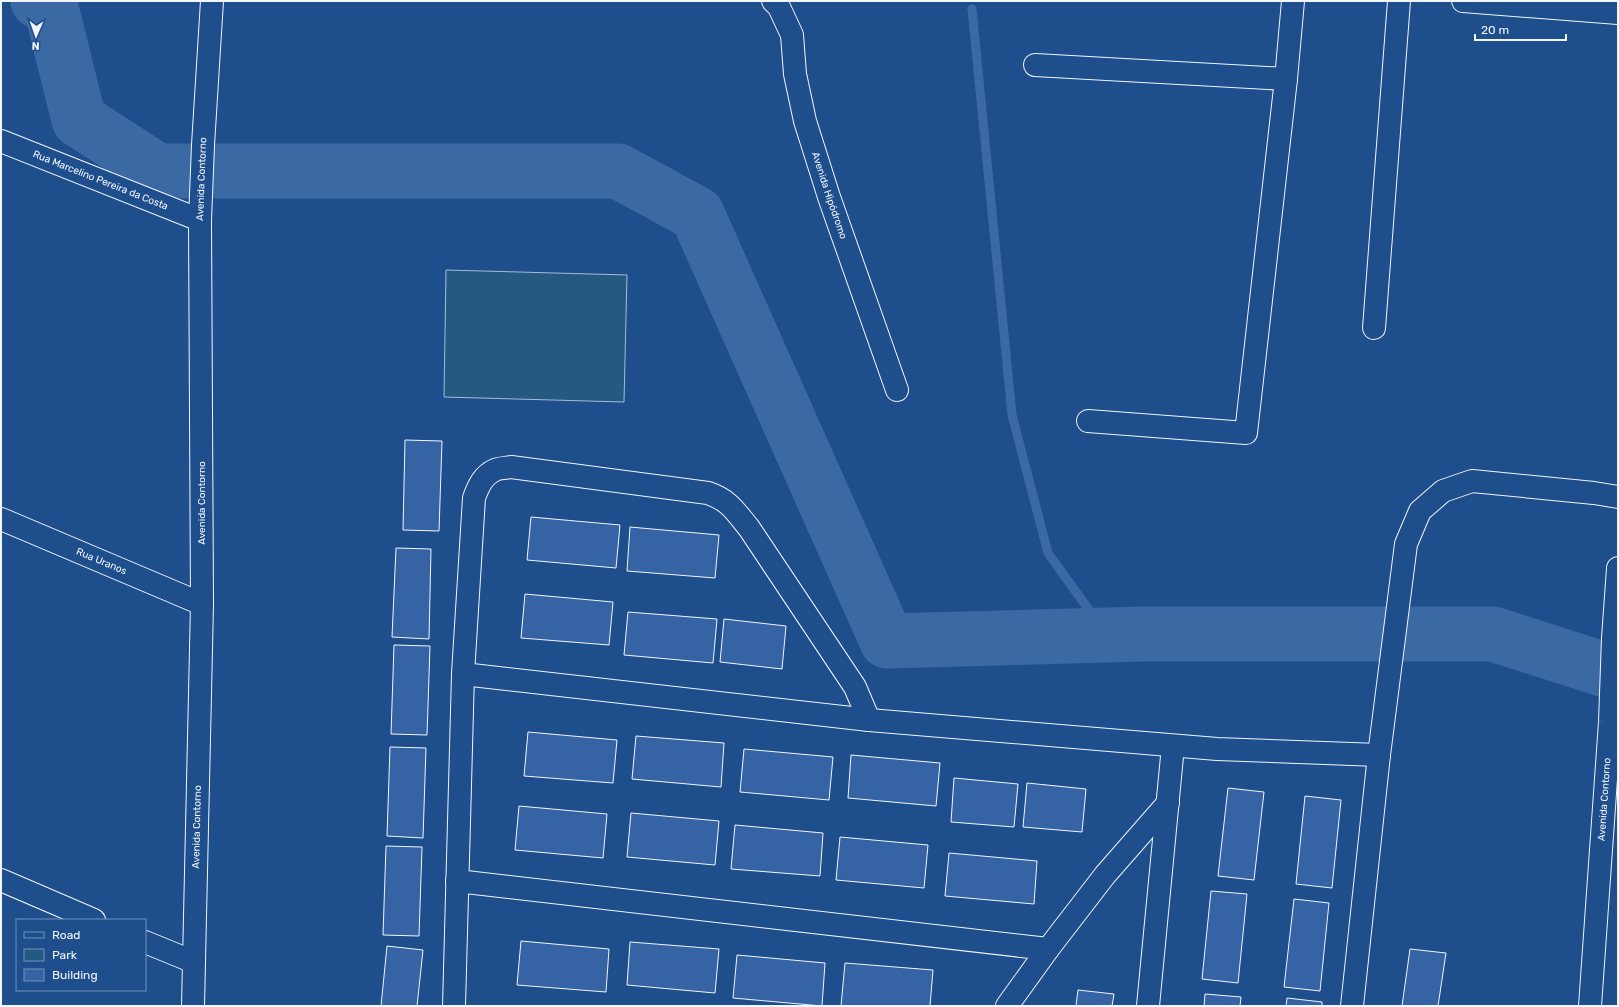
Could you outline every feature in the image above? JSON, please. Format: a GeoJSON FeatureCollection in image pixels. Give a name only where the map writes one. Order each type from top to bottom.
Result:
{"type":"FeatureCollection","features":[{"type":"Feature","properties":{"kind":"street","name":"Avenida Contorno"},"geometry":{"type":"LineString","coordinates":[[193,1006],[202,604],[200,215],[212,1]]}},
{"type":"Feature","properties":{"kind":"street","name":"Avenida Hipódromo"},"geometry":{"type":"LineString","coordinates":[[773,1],[779,7],[792,35],[795,74],[805,121],[829,196],[897,390]]}},
{"type":"Feature","properties":{"kind":"street"},"geometry":{"type":"LineString","coordinates":[[1088,421],[1246,432],[1286,79],[1293,1]]}},
{"type":"Feature","properties":{"kind":"street"},"geometry":{"type":"LineString","coordinates":[[1374,328],[1399,1]]}},
{"type":"Feature","properties":{"kind":"street"},"geometry":{"type":"LineString","coordinates":[[1463,1],[1618,13]]}},
{"type":"Feature","properties":{"kind":"street"},"geometry":{"type":"LineString","coordinates":[[1035,65],[1286,79]]}},
{"type":"Feature","properties":{"kind":"street","name":"Rua Marcelino Pereira da Costa"},"geometry":{"type":"LineString","coordinates":[[1,141],[200,215]]}},
{"type":"Feature","properties":{"kind":"street"},"geometry":{"type":"LineString","coordinates":[[454,1006],[463,674],[474,498],[484,477],[495,470],[511,467],[708,493],[721,497],[734,508],[749,528],[855,688],[869,720]]}},
{"type":"Feature","properties":{"kind":"street"},"geometry":{"type":"LineString","coordinates":[[1352,1006],[1379,756],[1406,544],[1420,511],[1443,491],[1472,482],[1594,493],[1618,497]]}},
{"type":"Feature","properties":{"kind":"street","name":"Rua Uranos"},"geometry":{"type":"LineString","coordinates":[[1,519],[202,604]]}},
{"type":"Feature","properties":{"kind":"street","name":"Avenida Contorno"},"geometry":{"type":"LineString","coordinates":[[1590,1006],[1610,722],[1613,638],[1618,568]]}},
{"type":"Feature","properties":{"kind":"street"},"geometry":{"type":"LineString","coordinates":[[463,674],[869,720],[1173,746],[1379,756]]}},
{"type":"Feature","properties":{"kind":"street"},"geometry":{"type":"LineString","coordinates":[[1148,1006],[1173,746]]}},
{"type":"Feature","properties":{"kind":"street"},"geometry":{"type":"LineString","coordinates":[[1007,1006],[1048,949],[1105,875],[1168,803]]}},
{"type":"Feature","properties":{"kind":"street"},"geometry":{"type":"LineString","coordinates":[[1,880],[92,919]]}},
{"type":"Feature","properties":{"kind":"street"},"geometry":{"type":"LineString","coordinates":[[457,881],[1048,949]]}},
{"type":"Feature","properties":{"kind":"street"},"geometry":{"type":"LineString","coordinates":[[146,942],[194,962]]}},
{"type":"Feature","properties":{"kind":"green space"},"geometry":{"type":"Polygon","coordinates":[[[446,270],[627,275],[624,402],[444,397],[446,270]]]}},
{"type":"Feature","properties":{"kind":"building"},"geometry":{"type":"Polygon","coordinates":[[[405,440],[442,441],[439,531],[403,530],[405,440]]]}},
{"type":"Feature","properties":{"kind":"building"},"geometry":{"type":"Polygon","coordinates":[[[531,517],[620,525],[616,568],[527,560],[531,517]]]}},
{"type":"Feature","properties":{"kind":"building"},"geometry":{"type":"Polygon","coordinates":[[[630,527],[719,535],[715,578],[627,571],[630,527]]]}},
{"type":"Feature","properties":{"kind":"building"},"geometry":{"type":"Polygon","coordinates":[[[396,548],[431,549],[429,639],[392,637],[396,548]]]}},
{"type":"Feature","properties":{"kind":"building"},"geometry":{"type":"Polygon","coordinates":[[[525,594],[613,602],[609,645],[521,638],[525,594]]]}},
{"type":"Feature","properties":{"kind":"building"},"geometry":{"type":"Polygon","coordinates":[[[628,612],[717,619],[713,663],[624,655],[628,612]]]}},
{"type":"Feature","properties":{"kind":"building"},"geometry":{"type":"Polygon","coordinates":[[[724,619],[786,626],[782,669],[720,662],[724,619]]]}},
{"type":"Feature","properties":{"kind":"building"},"geometry":{"type":"Polygon","coordinates":[[[394,645],[430,646],[427,735],[391,734],[394,645]]]}},
{"type":"Feature","properties":{"kind":"building"},"geometry":{"type":"Polygon","coordinates":[[[528,732],[617,740],[613,783],[524,776],[528,732]]]}},
{"type":"Feature","properties":{"kind":"building"},"geometry":{"type":"Polygon","coordinates":[[[636,736],[724,743],[721,787],[632,779],[636,736]]]}},
{"type":"Feature","properties":{"kind":"building"},"geometry":{"type":"Polygon","coordinates":[[[390,747],[426,748],[423,838],[387,836],[390,747]]]}},
{"type":"Feature","properties":{"kind":"building"},"geometry":{"type":"Polygon","coordinates":[[[744,749],[833,757],[829,800],[740,792],[744,749]]]}},
{"type":"Feature","properties":{"kind":"building"},"geometry":{"type":"Polygon","coordinates":[[[851,755],[940,763],[936,806],[848,798],[851,755]]]}},
{"type":"Feature","properties":{"kind":"building"},"geometry":{"type":"Polygon","coordinates":[[[954,778],[1018,784],[1014,827],[951,822],[954,778]]]}},
{"type":"Feature","properties":{"kind":"building"},"geometry":{"type":"Polygon","coordinates":[[[1027,783],[1086,789],[1082,832],[1023,827],[1027,783]]]}},
{"type":"Feature","properties":{"kind":"building"},"geometry":{"type":"Polygon","coordinates":[[[1228,788],[1264,792],[1254,880],[1218,876],[1228,788]]]}},
{"type":"Feature","properties":{"kind":"building"},"geometry":{"type":"Polygon","coordinates":[[[1305,796],[1341,800],[1332,888],[1296,884],[1305,796]]]}},
{"type":"Feature","properties":{"kind":"building"},"geometry":{"type":"Polygon","coordinates":[[[519,806],[607,814],[603,858],[515,850],[519,806]]]}},
{"type":"Feature","properties":{"kind":"building"},"geometry":{"type":"Polygon","coordinates":[[[631,813],[719,821],[715,865],[627,857],[631,813]]]}},
{"type":"Feature","properties":{"kind":"building"},"geometry":{"type":"Polygon","coordinates":[[[735,825],[823,833],[820,876],[731,869],[735,825]]]}},
{"type":"Feature","properties":{"kind":"building"},"geometry":{"type":"Polygon","coordinates":[[[840,837],[928,845],[924,888],[836,880],[840,837]]]}},
{"type":"Feature","properties":{"kind":"building"},"geometry":{"type":"Polygon","coordinates":[[[386,846],[422,847],[419,936],[383,935],[386,846]]]}},
{"type":"Feature","properties":{"kind":"building"},"geometry":{"type":"Polygon","coordinates":[[[949,853],[1037,861],[1034,904],[945,896],[949,853]]]}},
{"type":"Feature","properties":{"kind":"building"},"geometry":{"type":"Polygon","coordinates":[[[1211,891],[1247,894],[1238,983],[1202,979],[1211,891]]]}},
{"type":"Feature","properties":{"kind":"building"},"geometry":{"type":"Polygon","coordinates":[[[1294,899],[1329,903],[1320,991],[1284,987],[1294,899]]]}},
{"type":"Feature","properties":{"kind":"building"},"geometry":{"type":"Polygon","coordinates":[[[521,941],[609,949],[606,992],[517,985],[521,941]]]}},
{"type":"Feature","properties":{"kind":"building"},"geometry":{"type":"Polygon","coordinates":[[[630,942],[719,949],[715,993],[627,985],[630,942]]]}},
{"type":"Feature","properties":{"kind":"building"},"geometry":{"type":"Polygon","coordinates":[[[387,946],[423,950],[417,1006],[381,1006],[387,946]]]}},
{"type":"Feature","properties":{"kind":"building"},"geometry":{"type":"Polygon","coordinates":[[[1410,949],[1446,953],[1438,1006],[1402,1006],[1410,949]]]}},
{"type":"Feature","properties":{"kind":"building"},"geometry":{"type":"Polygon","coordinates":[[[737,955],[825,963],[822,1006],[733,998],[737,955]]]}},
{"type":"Feature","properties":{"kind":"building"},"geometry":{"type":"Polygon","coordinates":[[[845,963],[933,970],[930,1006],[841,1006],[845,963]]]}},
{"type":"Feature","properties":{"kind":"building"},"geometry":{"type":"Polygon","coordinates":[[[1078,990],[1114,994],[1112,1006],[1076,1006],[1078,990]]]}},
{"type":"Feature","properties":{"kind":"building"},"geometry":{"type":"Polygon","coordinates":[[[1205,994],[1241,997],[1240,1006],[1204,1006],[1205,994]]]}},
{"type":"Feature","properties":{"kind":"building"},"geometry":{"type":"Polygon","coordinates":[[[1287,998],[1322,1002],[1322,1006],[1286,1006],[1287,998]]]}},
{"type":"Feature","properties":{"kind":"waterway"},"geometry":{"type":"LineString","coordinates":[[38,1],[51,7],[79,120],[158,171],[618,171],[697,214],[887,641],[1142,634],[1493,634],[1618,674]]}},
{"type":"Feature","properties":{"kind":"waterway"},"geometry":{"type":"LineString","coordinates":[[972,9],[1012,415],[1048,553],[1107,635]]}}]}
